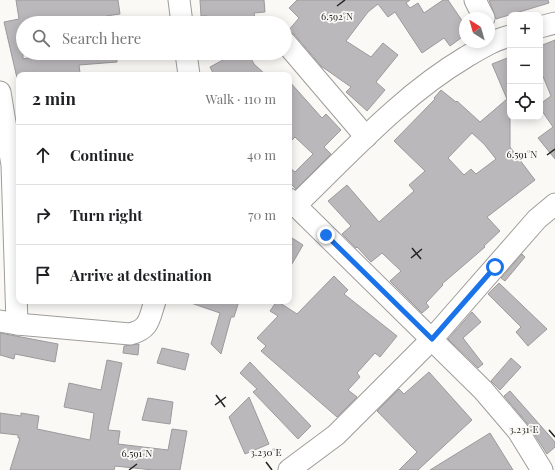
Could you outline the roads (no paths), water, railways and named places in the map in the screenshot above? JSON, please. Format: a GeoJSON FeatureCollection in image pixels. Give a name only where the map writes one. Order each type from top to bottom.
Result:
{"type":"FeatureCollection","features":[{"type":"Feature","properties":{"kind":"street"},"geometry":{"type":"LineString","coordinates":[[179,0],[181,16]]}},
{"type":"Feature","properties":{"kind":"street"},"geometry":{"type":"LineString","coordinates":[[475,0],[481,12]]}},
{"type":"Feature","properties":{"kind":"street"},"geometry":{"type":"LineString","coordinates":[[543,26],[555,23]]}},
{"type":"Feature","properties":{"kind":"street"},"geometry":{"type":"LineString","coordinates":[[498,35],[441,72],[394,110],[366,137],[292,202],[483,390],[518,430],[542,470]]}},
{"type":"Feature","properties":{"kind":"street"},"geometry":{"type":"LineString","coordinates":[[292,50],[366,137]]}},
{"type":"Feature","properties":{"kind":"street"},"geometry":{"type":"LineString","coordinates":[[187,60],[189,72]]}},
{"type":"Feature","properties":{"kind":"street"},"geometry":{"type":"LineString","coordinates":[[0,92],[12,165],[8,323],[130,334],[140,331],[147,326],[153,304]]}},
{"type":"Feature","properties":{"kind":"street"},"geometry":{"type":"LineString","coordinates":[[289,470],[336,435],[432,339],[537,219],[555,204]]}}]}
